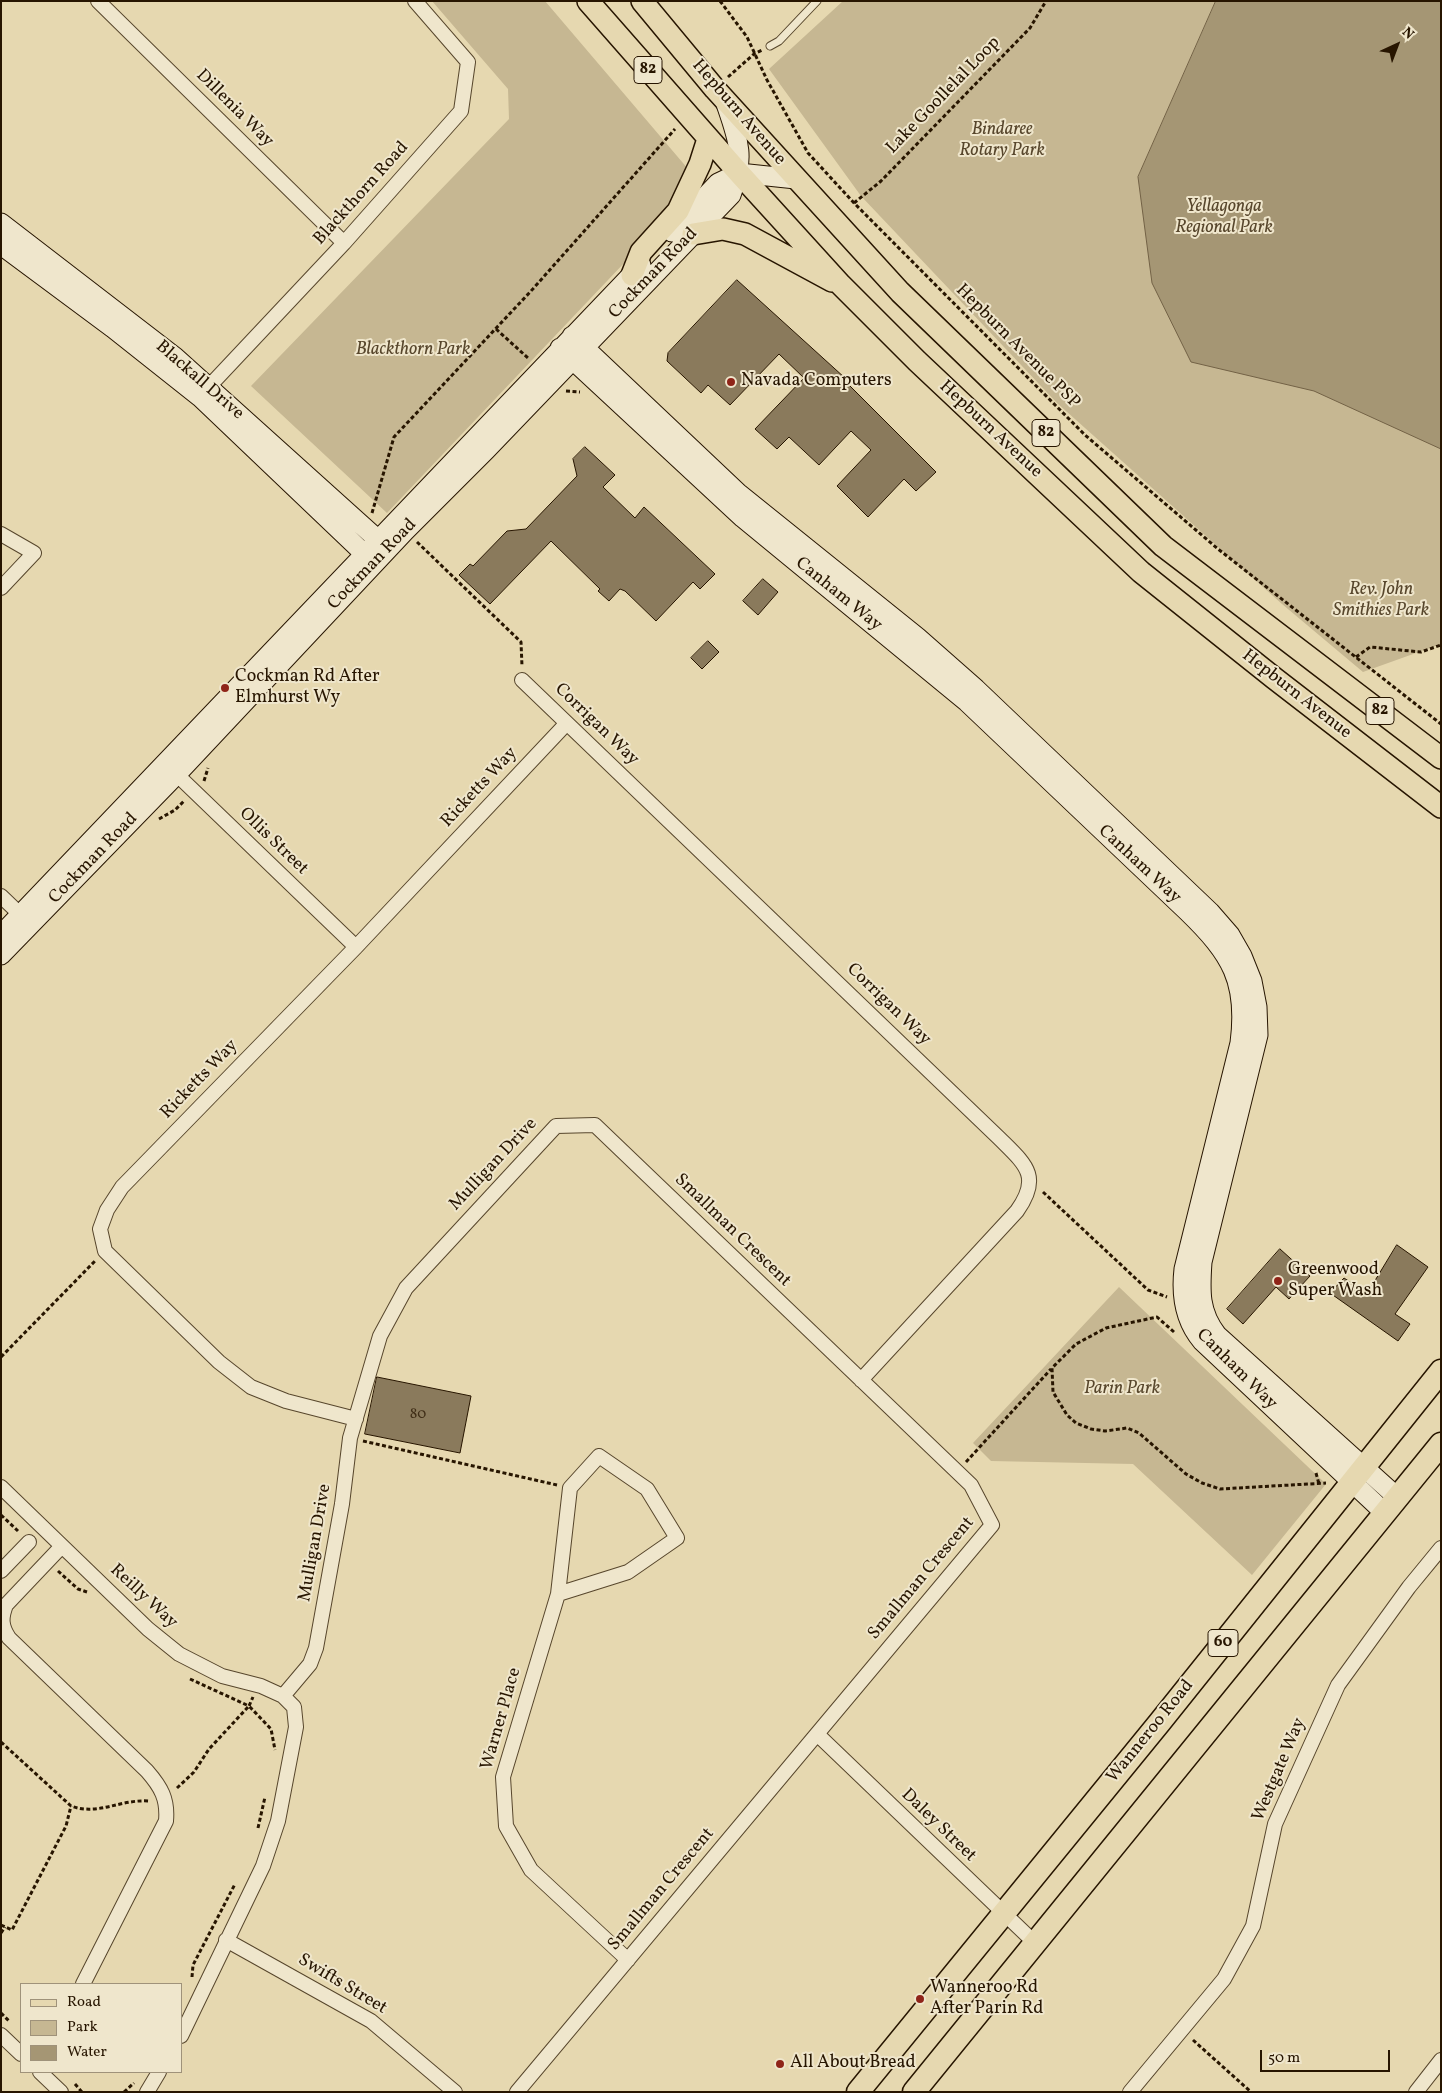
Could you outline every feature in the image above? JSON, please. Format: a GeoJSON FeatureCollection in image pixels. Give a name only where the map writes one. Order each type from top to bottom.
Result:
{"type":"FeatureCollection","features":[{"type":"Feature","properties":{"kind":"highway","name":"Wanneroo Road"},"geometry":{"type":"LineString","coordinates":[[858,2092],[1441,1371]]}},
{"type":"Feature","properties":{"kind":"highway","name":"60"},"geometry":{"type":"LineString","coordinates":[[914,2092],[1441,1444]]}},
{"type":"Feature","properties":{"kind":"main road","name":"Hepburn Avenue"},"geometry":{"type":"LineString","coordinates":[[588,1],[739,174],[841,285],[917,361],[1141,572],[1274,678],[1441,806]]}},
{"type":"Feature","properties":{"kind":"main road","name":"Hepburn Avenue"},"geometry":{"type":"LineString","coordinates":[[642,1],[724,98],[900,292],[1163,546],[1441,758]]}},
{"type":"Feature","properties":{"kind":"main road","name":"Cockman Road"},"geometry":{"type":"LineString","coordinates":[[1,955],[26,919],[383,544],[572,348],[693,234],[731,195],[739,174],[739,143],[724,98]]}},
{"type":"Feature","properties":{"kind":"main road"},"geometry":{"type":"LineString","coordinates":[[632,275],[641,252],[678,210],[700,164],[708,138]]}},
{"type":"Feature","properties":{"kind":"main road"},"geometry":{"type":"LineString","coordinates":[[739,174],[796,179]]}},
{"type":"Feature","properties":{"kind":"main road","name":"Cockman Road"},"geometry":{"type":"LineString","coordinates":[[572,348],[632,275],[718,183],[739,174]]}},
{"type":"Feature","properties":{"kind":"main road","name":"Blackall Drive"},"geometry":{"type":"LineString","coordinates":[[1,223],[175,357],[204,392],[370,558]]}},
{"type":"Feature","properties":{"kind":"main road"},"geometry":{"type":"LineString","coordinates":[[693,234],[723,229],[744,234],[841,285]]}},
{"type":"Feature","properties":{"kind":"main road","name":"Blackall Drive"},"geometry":{"type":"LineString","coordinates":[[1,245],[204,392],[383,544]]}},
{"type":"Feature","properties":{"kind":"main road","name":"Canham Way"},"geometry":{"type":"LineString","coordinates":[[572,348],[737,512],[967,702],[1188,912],[1219,946],[1233,969],[1241,992],[1242,1023],[1240,1043],[1184,1269],[1185,1303],[1191,1324],[1202,1341],[1358,1474],[1391,1505]]}},
{"type":"Feature","properties":{"kind":"main road","name":"Canham Way"},"geometry":{"type":"LineString","coordinates":[[572,348],[738,493],[917,637],[976,689],[1155,859],[1230,935],[1252,981],[1257,1007],[1258,1035],[1202,1262],[1201,1305],[1217,1336],[1318,1428],[1358,1474]]}},
{"type":"Feature","properties":{"kind":"main road","name":"Cockman Road"},"geometry":{"type":"LineString","coordinates":[[1,935],[26,919]]}},
{"type":"Feature","properties":{"kind":"street","name":"Dillenia Way"},"geometry":{"type":"LineString","coordinates":[[98,1],[344,244]]}},
{"type":"Feature","properties":{"kind":"street","name":"Blackthorn Road"},"geometry":{"type":"LineString","coordinates":[[204,392],[344,244],[461,111],[468,62],[414,1]]}},
{"type":"Feature","properties":{"kind":"street"},"geometry":{"type":"LineString","coordinates":[[1,534],[34,553],[1,588]]}},
{"type":"Feature","properties":{"kind":"street","name":"Corrigan Way"},"geometry":{"type":"LineString","coordinates":[[522,680],[999,1138],[1026,1168],[1029,1180]]}},
{"type":"Feature","properties":{"kind":"street","name":"Ricketts Way"},"geometry":{"type":"LineString","coordinates":[[105,1251],[100,1229],[107,1210],[122,1187],[356,947],[566,724]]}},
{"type":"Feature","properties":{"kind":"street","name":"Ollis Street"},"geometry":{"type":"LineString","coordinates":[[171,768],[356,947]]}},
{"type":"Feature","properties":{"kind":"street"},"geometry":{"type":"LineString","coordinates":[[1,896],[26,919]]}},
{"type":"Feature","properties":{"kind":"street","name":"Smallman Crescent"},"geometry":{"type":"LineString","coordinates":[[517,2092],[992,1525],[971,1485],[594,1125]]}},
{"type":"Feature","properties":{"kind":"street","name":"Mulligan Drive"},"geometry":{"type":"LineString","coordinates":[[284,1696],[310,1664],[316,1648],[342,1504],[350,1438],[380,1336],[406,1288],[556,1126],[594,1125]]}},
{"type":"Feature","properties":{"kind":"street"},"geometry":{"type":"LineString","coordinates":[[861,1380],[1016,1211],[1026,1197],[1029,1180]]}},
{"type":"Feature","properties":{"kind":"street"},"geometry":{"type":"LineString","coordinates":[[105,1251],[219,1362],[251,1387],[286,1402],[356,1419]]}},
{"type":"Feature","properties":{"kind":"street"},"geometry":{"type":"LineString","coordinates":[[558,1594],[628,1572],[677,1538],[647,1490],[598,1456],[570,1488]]}},
{"type":"Feature","properties":{"kind":"street","name":"Reilly Way"},"geometry":{"type":"LineString","coordinates":[[1,1487],[148,1629],[179,1654],[222,1676],[261,1686],[284,1696]]}},
{"type":"Feature","properties":{"kind":"street","name":"Warner Place"},"geometry":{"type":"LineString","coordinates":[[570,1488],[558,1594],[503,1777],[506,1826],[531,1870],[628,1960]]}},
{"type":"Feature","properties":{"kind":"street"},"geometry":{"type":"LineString","coordinates":[[1,1571],[29,1542]]}},
{"type":"Feature","properties":{"kind":"street"},"geometry":{"type":"LineString","coordinates":[[62,1546],[6,1605],[2,1617],[3,1629],[9,1638],[147,1771],[162,1788],[167,1806],[166,1821],[84,1983]]}},
{"type":"Feature","properties":{"kind":"street","name":"Westgate Way"},"geometry":{"type":"LineString","coordinates":[[1130,2092],[1224,1979],[1254,1926],[1275,1824],[1338,1685],[1439,1554]]}},
{"type":"Feature","properties":{"kind":"street"},"geometry":{"type":"LineString","coordinates":[[182,2034],[263,1866],[278,1821],[296,1727],[294,1707],[284,1696]]}},
{"type":"Feature","properties":{"kind":"street","name":"Daley Street"},"geometry":{"type":"LineString","coordinates":[[817,1734],[1035,1943]]}},
{"type":"Feature","properties":{"kind":"street","name":"Swifts Street"},"geometry":{"type":"LineString","coordinates":[[226,1940],[371,2021],[455,2092]]}},
{"type":"Feature","properties":{"kind":"street"},"geometry":{"type":"LineString","coordinates":[[1,2035],[20,2053]]}},
{"type":"Feature","properties":{"kind":"street"},"geometry":{"type":"LineString","coordinates":[[1416,2092],[1441,2060]]}},
{"type":"Feature","properties":{"kind":"street"},"geometry":{"type":"LineString","coordinates":[[41,2073],[61,2092]]}},
{"type":"Feature","properties":{"kind":"street"},"geometry":{"type":"LineString","coordinates":[[147,2092],[159,2073]]}},
{"type":"Feature","properties":{"kind":"lane"},"geometry":{"type":"LineString","coordinates":[[770,46],[779,41],[817,1]]}},
{"type":"Feature","properties":{"kind":"path","name":"Hepburn Avenue PSP"},"geometry":{"type":"LineString","coordinates":[[720,1],[747,37],[767,80],[808,153],[854,203],[1085,435],[1218,549],[1441,724]]}},
{"type":"Feature","properties":{"kind":"path","name":"Lake Goollelal Loop"},"geometry":{"type":"LineString","coordinates":[[854,203],[881,181],[1030,28],[1046,1]]}},
{"type":"Feature","properties":{"kind":"path"},"geometry":{"type":"LineString","coordinates":[[363,526],[372,514],[394,437],[496,329],[677,127]]}},
{"type":"Feature","properties":{"kind":"path"},"geometry":{"type":"LineString","coordinates":[[496,329],[534,364]]}},
{"type":"Feature","properties":{"kind":"path"},"geometry":{"type":"LineString","coordinates":[[564,391],[590,392]]}},
{"type":"Feature","properties":{"kind":"path"},"geometry":{"type":"LineString","coordinates":[[411,536],[521,642],[522,680]]}},
{"type":"Feature","properties":{"kind":"path"},"geometry":{"type":"LineString","coordinates":[[1356,657],[1370,647],[1421,652],[1441,645]]}},
{"type":"Feature","properties":{"kind":"path"},"geometry":{"type":"LineString","coordinates":[[1029,1180],[1148,1290],[1185,1303]]}},
{"type":"Feature","properties":{"kind":"path"},"geometry":{"type":"LineString","coordinates":[[1,1357],[105,1251]]}},
{"type":"Feature","properties":{"kind":"path"},"geometry":{"type":"LineString","coordinates":[[957,1471],[1076,1344],[1106,1328],[1158,1316],[1181,1338]]}},
{"type":"Feature","properties":{"kind":"path"},"geometry":{"type":"LineString","coordinates":[[1174,1323],[1174,1332]]}},
{"type":"Feature","properties":{"kind":"path"},"geometry":{"type":"LineString","coordinates":[[1052,1368],[1053,1392],[1067,1415],[1076,1423],[1091,1429],[1105,1431],[1127,1428],[1139,1433],[1186,1474],[1202,1483],[1220,1489],[1326,1484],[1328,1481]]}},
{"type":"Feature","properties":{"kind":"path"},"geometry":{"type":"LineString","coordinates":[[350,1438],[570,1488]]}},
{"type":"Feature","properties":{"kind":"path"},"geometry":{"type":"LineString","coordinates":[[1315,1471],[1319,1484]]}},
{"type":"Feature","properties":{"kind":"path"},"geometry":{"type":"LineString","coordinates":[[1,1742],[71,1806],[80,1809],[95,1809],[123,1801],[149,1801],[175,1790],[194,1772],[209,1749],[249,1706],[271,1729],[276,1756]]}},
{"type":"Feature","properties":{"kind":"path"},"geometry":{"type":"LineString","coordinates":[[257,1832],[267,1790]]}},
{"type":"Feature","properties":{"kind":"path"},"geometry":{"type":"LineString","coordinates":[[1,1933],[3,1926],[12,1930],[66,1826],[71,1806]]}},
{"type":"Feature","properties":{"kind":"path"},"geometry":{"type":"LineString","coordinates":[[192,1979],[193,1965],[236,1882]]}},
{"type":"Feature","properties":{"kind":"path"},"geometry":{"type":"LineString","coordinates":[[1181,2029],[1251,2092]]}},
{"type":"Feature","properties":{"kind":"green space","name":"Blackthorn Park"},"geometry":{"type":"Polygon","coordinates":[[[432,1],[545,1],[700,183],[387,513],[251,386],[509,119],[508,89],[432,1]]]}},
{"type":"Feature","properties":{"kind":"green space","name":"Yellagonga Regional Park"},"geometry":{"type":"Polygon","coordinates":[[[843,1],[1441,1],[1441,644],[1363,672],[1282,604],[1057,403],[861,196],[769,69],[843,1]]]}},
{"type":"Feature","properties":{"kind":"green space","name":"Parin Park"},"geometry":{"type":"Polygon","coordinates":[[[1119,1287],[1326,1484],[1252,1575],[1133,1464],[991,1461],[973,1443],[1119,1287]]]}},
{"type":"Feature","properties":{"kind":"water"},"geometry":{"type":"Polygon","coordinates":[[[1216,1],[1441,1],[1441,449],[1314,391],[1191,362],[1152,283],[1138,177],[1216,1]]]}},
{"type":"Feature","properties":{"kind":"building"},"geometry":{"type":"Polygon","coordinates":[[[737,280],[845,378],[843,379],[936,472],[916,491],[904,479],[868,517],[837,486],[871,450],[851,431],[819,465],[789,437],[777,449],[755,429],[804,378],[779,354],[730,405],[708,385],[701,393],[667,361],[668,353],[737,280]]]}},
{"type":"Feature","properties":{"kind":"building"},"geometry":{"type":"Polygon","coordinates":[[[585,447],[615,475],[603,487],[635,518],[644,507],[715,574],[700,589],[693,582],[656,621],[625,591],[620,589],[609,601],[598,591],[600,589],[551,541],[490,604],[459,575],[470,564],[473,566],[507,531],[526,529],[577,476],[573,459],[585,447]]]}},
{"type":"Feature","properties":{"kind":"building"},"geometry":{"type":"Polygon","coordinates":[[[763,579],[778,592],[758,615],[743,601],[763,579]]]}},
{"type":"Feature","properties":{"kind":"building"},"geometry":{"type":"Polygon","coordinates":[[[708,641],[719,652],[702,669],[691,658],[708,641]]]}},
{"type":"Feature","properties":{"kind":"building"},"geometry":{"type":"Polygon","coordinates":[[[1397,1245],[1428,1267],[1395,1314],[1410,1324],[1398,1341],[1330,1293],[1344,1278],[1367,1293],[1397,1245]]]}},
{"type":"Feature","properties":{"kind":"building","name":"Greenwood Super Wash"},"geometry":{"type":"Polygon","coordinates":[[[1280,1249],[1310,1276],[1289,1299],[1276,1287],[1243,1324],[1227,1309],[1280,1249]]]}},
{"type":"Feature","properties":{"kind":"building"},"geometry":{"type":"Polygon","coordinates":[[[377,1377],[471,1396],[460,1453],[365,1434],[377,1377]]]}},
{"type":"Feature","properties":{"kind":"place","name":"Navada Computers"},"geometry":{"type":"Point","coordinates":[731,382]}},
{"type":"Feature","properties":{"kind":"place","name":"Cockman Rd After Elmhurst Wy"},"geometry":{"type":"Point","coordinates":[225,688]}},
{"type":"Feature","properties":{"kind":"place","name":"Greenwood Super Wash"},"geometry":{"type":"Point","coordinates":[1278,1281]}},
{"type":"Feature","properties":{"kind":"place","name":"Wanneroo Rd After Parin Rd"},"geometry":{"type":"Point","coordinates":[920,1999]}},
{"type":"Feature","properties":{"kind":"place","name":"All About Bread"},"geometry":{"type":"Point","coordinates":[780,2064]}},
{"type":"Feature","properties":{"kind":"park label","name":"Bindaree Rotary Park"},"geometry":{"type":"Point","coordinates":[1002,141]}},
{"type":"Feature","properties":{"kind":"park label","name":"Rev. John Smithies Park"},"geometry":{"type":"Point","coordinates":[1381,601]}}]}
